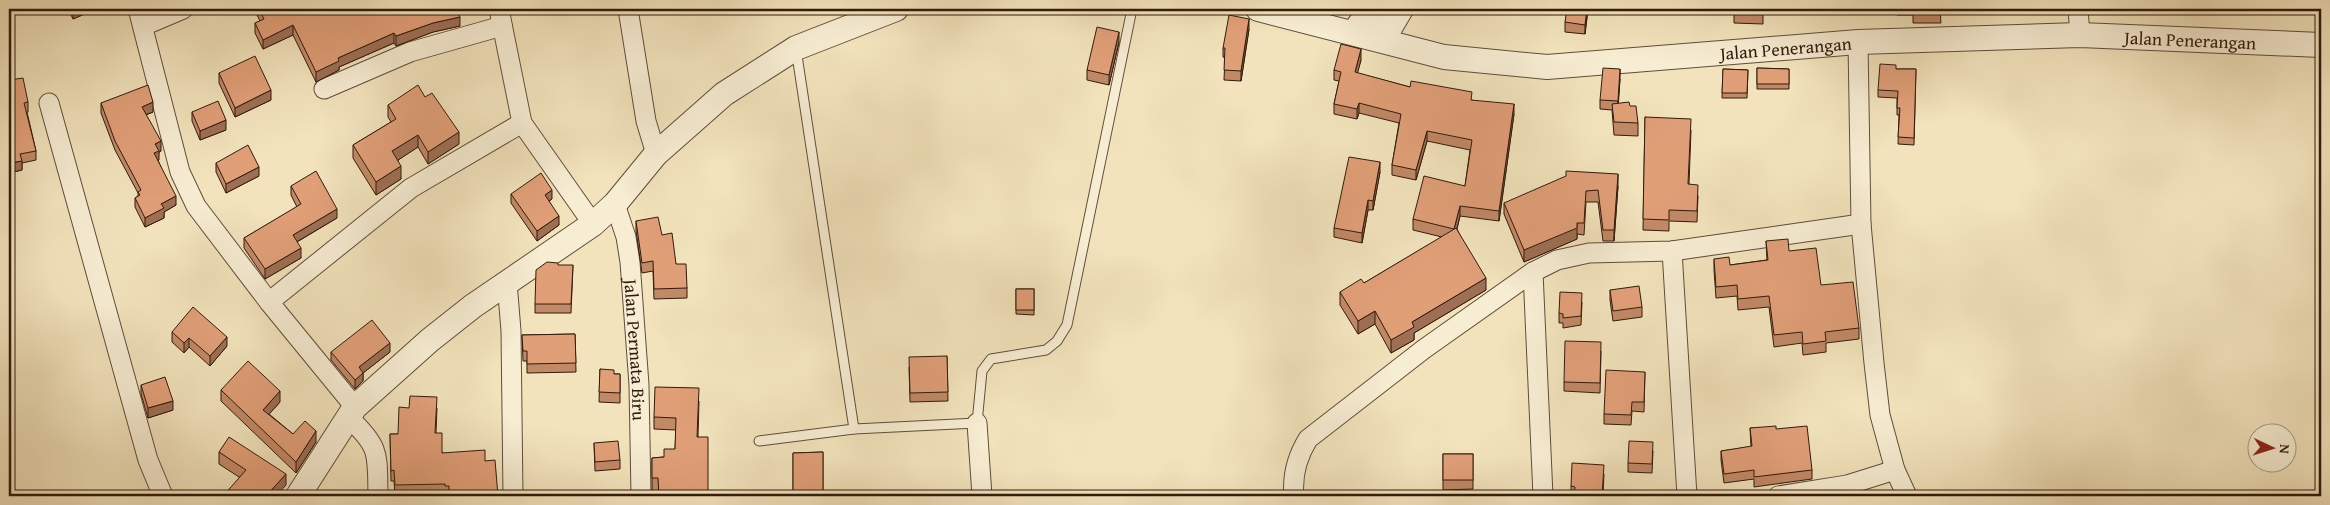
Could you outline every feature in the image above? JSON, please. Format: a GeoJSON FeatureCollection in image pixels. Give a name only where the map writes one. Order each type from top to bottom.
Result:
{"type":"FeatureCollection","features":[{"type":"Feature","properties":{"kind":"street"},"geometry":{"type":"LineString","coordinates":[[183,9],[141,17],[184,180],[196,206],[352,413],[373,444],[377,462],[378,496]]}},
{"type":"Feature","properties":{"kind":"street"},"geometry":{"type":"LineString","coordinates":[[628,9],[646,121],[656,154]]}},
{"type":"Feature","properties":{"kind":"street"},"geometry":{"type":"LineString","coordinates":[[301,494],[352,413],[430,340],[507,282],[593,224],[615,204],[656,154],[724,94],[796,48],[896,9]]}},
{"type":"Feature","properties":{"kind":"street","name":"Jalan Penerangan"},"geometry":{"type":"LineString","coordinates":[[1258,9],[1367,39],[1444,57],[1547,67],[1858,42],[2080,35],[2321,45]]}},
{"type":"Feature","properties":{"kind":"street"},"geometry":{"type":"LineString","coordinates":[[1367,9],[1367,39]]}},
{"type":"Feature","properties":{"kind":"street"},"geometry":{"type":"LineString","coordinates":[[1367,39],[1387,9]]}},
{"type":"Feature","properties":{"kind":"street"},"geometry":{"type":"LineString","coordinates":[[1367,39],[1404,9]]}},
{"type":"Feature","properties":{"kind":"street"},"geometry":{"type":"LineString","coordinates":[[2078,9],[2080,35]]}},
{"type":"Feature","properties":{"kind":"street"},"geometry":{"type":"LineString","coordinates":[[324,89],[410,52],[500,18],[522,123],[593,224]]}},
{"type":"Feature","properties":{"kind":"street"},"geometry":{"type":"LineString","coordinates":[[1858,42],[1860,224],[1880,415],[1895,470],[1907,496]]}},
{"type":"Feature","properties":{"kind":"street"},"geometry":{"type":"LineString","coordinates":[[49,103],[148,460],[163,496]]}},
{"type":"Feature","properties":{"kind":"street"},"geometry":{"type":"LineString","coordinates":[[269,302],[411,188],[522,123]]}},
{"type":"Feature","properties":{"kind":"street","name":"Jalan Permata Biru"},"geometry":{"type":"LineString","coordinates":[[615,204],[626,236],[630,262],[639,386],[641,496]]}},
{"type":"Feature","properties":{"kind":"street"},"geometry":{"type":"LineString","coordinates":[[1294,496],[1293,482],[1296,467],[1300,452],[1308,439],[1424,349],[1533,272],[1557,260],[1589,253],[1672,250],[1860,224]]}},
{"type":"Feature","properties":{"kind":"street"},"geometry":{"type":"LineString","coordinates":[[1672,250],[1687,496]]}},
{"type":"Feature","properties":{"kind":"street"},"geometry":{"type":"LineString","coordinates":[[1533,272],[1543,496]]}},
{"type":"Feature","properties":{"kind":"street"},"geometry":{"type":"LineString","coordinates":[[507,282],[511,331],[513,496]]}},
{"type":"Feature","properties":{"kind":"street"},"geometry":{"type":"LineString","coordinates":[[977,424],[982,496]]}},
{"type":"Feature","properties":{"kind":"street"},"geometry":{"type":"LineString","coordinates":[[1778,496],[1848,485],[1895,470]]}},
{"type":"Feature","properties":{"kind":"lane"},"geometry":{"type":"LineString","coordinates":[[759,441],[854,429],[977,424],[982,371],[991,359],[1046,350],[1057,341],[1067,325],[1132,9]]}},
{"type":"Feature","properties":{"kind":"lane"},"geometry":{"type":"LineString","coordinates":[[796,48],[854,429]]}},
{"type":"Feature","properties":{"kind":"building"},"geometry":{"type":"Polygon","coordinates":[[[259,9],[457,9],[460,17],[433,23],[396,36],[394,33],[338,58],[339,61],[316,72],[293,25],[263,40],[255,23],[264,19],[259,9]]]}},
{"type":"Feature","properties":{"kind":"building"},"geometry":{"type":"Polygon","coordinates":[[[1567,9],[1587,9],[1585,25],[1565,22],[1567,9]]]}},
{"type":"Feature","properties":{"kind":"building"},"geometry":{"type":"Polygon","coordinates":[[[1734,9],[1763,9],[1763,14],[1734,14],[1734,9]]]}},
{"type":"Feature","properties":{"kind":"building"},"geometry":{"type":"Polygon","coordinates":[[[1913,9],[1940,9],[1941,13],[1913,14],[1913,9]]]}},
{"type":"Feature","properties":{"kind":"building"},"geometry":{"type":"Polygon","coordinates":[[[1229,15],[1249,19],[1241,71],[1224,70],[1225,48],[1223,48],[1229,15]]]}},
{"type":"Feature","properties":{"kind":"building"},"geometry":{"type":"Polygon","coordinates":[[[1097,27],[1119,32],[1109,75],[1087,70],[1097,27]]]}},
{"type":"Feature","properties":{"kind":"building"},"geometry":{"type":"Polygon","coordinates":[[[1341,44],[1361,49],[1355,72],[1410,87],[1411,81],[1472,92],[1471,100],[1514,104],[1499,211],[1460,206],[1454,229],[1413,219],[1424,176],[1465,186],[1472,140],[1427,131],[1416,170],[1392,165],[1401,114],[1359,103],[1357,109],[1334,104],[1341,72],[1334,70],[1341,44]]]}},
{"type":"Feature","properties":{"kind":"building"},"geometry":{"type":"Polygon","coordinates":[[[255,56],[271,90],[235,108],[219,73],[255,56]]]}},
{"type":"Feature","properties":{"kind":"building"},"geometry":{"type":"Polygon","coordinates":[[[1880,64],[1896,65],[1896,69],[1916,69],[1914,138],[1898,137],[1900,108],[1897,108],[1898,91],[1878,90],[1880,64]]]}},
{"type":"Feature","properties":{"kind":"building"},"geometry":{"type":"Polygon","coordinates":[[[1603,68],[1620,69],[1618,101],[1600,100],[1603,68]]]}},
{"type":"Feature","properties":{"kind":"building"},"geometry":{"type":"Polygon","coordinates":[[[1757,68],[1789,69],[1789,84],[1757,84],[1757,68]]]}},
{"type":"Feature","properties":{"kind":"building"},"geometry":{"type":"Polygon","coordinates":[[[1723,69],[1748,70],[1747,93],[1722,93],[1723,69]]]}},
{"type":"Feature","properties":{"kind":"building"},"geometry":{"type":"Polygon","coordinates":[[[23,78],[28,102],[24,103],[36,151],[20,154],[22,161],[9,163],[9,80],[23,78]]]}},
{"type":"Feature","properties":{"kind":"building"},"geometry":{"type":"Polygon","coordinates":[[[148,85],[153,102],[142,107],[161,141],[155,144],[159,151],[154,153],[176,196],[161,204],[164,208],[145,218],[135,198],[140,195],[138,192],[141,190],[115,141],[101,103],[148,85]]]}},
{"type":"Feature","properties":{"kind":"building"},"geometry":{"type":"Polygon","coordinates":[[[418,85],[425,97],[432,93],[459,132],[428,152],[418,135],[392,151],[401,166],[376,182],[353,145],[396,119],[388,105],[418,85]]]}},
{"type":"Feature","properties":{"kind":"building"},"geometry":{"type":"Polygon","coordinates":[[[218,101],[226,120],[200,131],[192,112],[218,101]]]}},
{"type":"Feature","properties":{"kind":"building"},"geometry":{"type":"Polygon","coordinates":[[[1629,102],[1630,106],[1636,106],[1638,123],[1614,122],[1612,104],[1629,102]]]}},
{"type":"Feature","properties":{"kind":"building"},"geometry":{"type":"Polygon","coordinates":[[[1645,117],[1691,119],[1688,184],[1698,185],[1697,211],[1669,210],[1669,220],[1643,219],[1645,117]]]}},
{"type":"Feature","properties":{"kind":"building"},"geometry":{"type":"Polygon","coordinates":[[[248,145],[259,167],[226,184],[216,163],[248,145]]]}},
{"type":"Feature","properties":{"kind":"building"},"geometry":{"type":"Polygon","coordinates":[[[1349,157],[1380,162],[1373,201],[1368,200],[1362,233],[1334,228],[1349,157]]]}},
{"type":"Feature","properties":{"kind":"building"},"geometry":{"type":"Polygon","coordinates":[[[316,171],[337,209],[293,235],[301,248],[265,269],[244,238],[301,204],[291,186],[316,171]]]}},
{"type":"Feature","properties":{"kind":"building"},"geometry":{"type":"Polygon","coordinates":[[[1566,171],[1618,174],[1614,230],[1603,230],[1598,190],[1586,191],[1584,223],[1577,223],[1577,228],[1524,250],[1504,203],[1566,176],[1566,171]]]}},
{"type":"Feature","properties":{"kind":"building"},"geometry":{"type":"Polygon","coordinates":[[[541,173],[552,190],[545,195],[559,216],[537,231],[511,194],[541,173]]]}},
{"type":"Feature","properties":{"kind":"building"},"geometry":{"type":"Polygon","coordinates":[[[658,217],[662,235],[672,233],[676,264],[686,264],[687,288],[654,289],[653,261],[642,263],[636,221],[658,217]]]}},
{"type":"Feature","properties":{"kind":"building"},"geometry":{"type":"Polygon","coordinates":[[[1456,228],[1486,278],[1412,322],[1414,327],[1391,340],[1375,311],[1358,321],[1340,292],[1361,279],[1364,283],[1456,228]]]}},
{"type":"Feature","properties":{"kind":"building"},"geometry":{"type":"Polygon","coordinates":[[[1788,239],[1789,251],[1816,248],[1821,285],[1853,282],[1859,328],[1825,332],[1826,341],[1803,344],[1802,332],[1774,335],[1769,296],[1738,299],[1737,285],[1716,287],[1714,259],[1729,257],[1730,265],[1768,260],[1766,241],[1788,239]]]}},
{"type":"Feature","properties":{"kind":"building"},"geometry":{"type":"Polygon","coordinates":[[[547,262],[558,263],[558,265],[573,265],[571,304],[535,304],[536,270],[547,262]]]}},
{"type":"Feature","properties":{"kind":"building"},"geometry":{"type":"Polygon","coordinates":[[[1639,286],[1642,307],[1613,311],[1610,290],[1639,286]]]}},
{"type":"Feature","properties":{"kind":"building"},"geometry":{"type":"Polygon","coordinates":[[[1016,289],[1034,289],[1034,310],[1016,310],[1016,289]]]}},
{"type":"Feature","properties":{"kind":"building"},"geometry":{"type":"Polygon","coordinates":[[[1560,292],[1582,293],[1581,316],[1563,318],[1563,314],[1559,313],[1560,292]]]}},
{"type":"Feature","properties":{"kind":"building"},"geometry":{"type":"Polygon","coordinates":[[[193,307],[227,337],[210,356],[189,338],[184,343],[172,332],[193,307]]]}},
{"type":"Feature","properties":{"kind":"building"},"geometry":{"type":"Polygon","coordinates":[[[372,320],[390,343],[359,367],[363,373],[355,380],[331,352],[372,320]]]}},
{"type":"Feature","properties":{"kind":"building"},"geometry":{"type":"Polygon","coordinates":[[[575,334],[576,363],[527,364],[527,351],[523,351],[522,335],[575,334]]]}},
{"type":"Feature","properties":{"kind":"building"},"geometry":{"type":"Polygon","coordinates":[[[1565,341],[1601,342],[1600,383],[1564,382],[1565,341]]]}},
{"type":"Feature","properties":{"kind":"building"},"geometry":{"type":"Polygon","coordinates":[[[947,356],[948,392],[910,393],[909,357],[947,356]]]}},
{"type":"Feature","properties":{"kind":"building"},"geometry":{"type":"Polygon","coordinates":[[[248,361],[280,391],[263,410],[293,434],[305,421],[316,431],[296,462],[221,390],[248,361]]]}},
{"type":"Feature","properties":{"kind":"building"},"geometry":{"type":"Polygon","coordinates":[[[600,369],[614,370],[614,374],[620,374],[620,393],[599,392],[600,369]]]}},
{"type":"Feature","properties":{"kind":"building"},"geometry":{"type":"Polygon","coordinates":[[[1606,370],[1645,372],[1644,402],[1632,402],[1631,415],[1604,414],[1606,370]]]}},
{"type":"Feature","properties":{"kind":"building"},"geometry":{"type":"Polygon","coordinates":[[[165,377],[173,401],[148,408],[141,385],[165,377]]]}},
{"type":"Feature","properties":{"kind":"building"},"geometry":{"type":"Polygon","coordinates":[[[655,387],[699,388],[697,437],[708,437],[708,496],[659,496],[658,478],[652,478],[652,458],[664,457],[664,449],[675,449],[676,418],[654,417],[655,387]]]}},
{"type":"Feature","properties":{"kind":"building"},"geometry":{"type":"Polygon","coordinates":[[[410,396],[437,397],[435,433],[442,433],[442,453],[485,450],[485,461],[495,460],[498,496],[449,496],[449,486],[445,486],[445,484],[395,485],[394,470],[391,471],[390,434],[398,434],[399,407],[409,408],[410,396]]]}},
{"type":"Feature","properties":{"kind":"building"},"geometry":{"type":"Polygon","coordinates":[[[1776,426],[1776,429],[1807,426],[1812,470],[1754,477],[1754,470],[1724,474],[1721,451],[1752,446],[1750,428],[1776,426]]]}},
{"type":"Feature","properties":{"kind":"building"},"geometry":{"type":"Polygon","coordinates":[[[229,437],[286,474],[266,496],[223,496],[246,470],[219,452],[229,437]]]}},
{"type":"Feature","properties":{"kind":"building"},"geometry":{"type":"Polygon","coordinates":[[[618,441],[620,460],[595,462],[594,443],[618,441]]]}},
{"type":"Feature","properties":{"kind":"building"},"geometry":{"type":"Polygon","coordinates":[[[1629,441],[1653,442],[1652,464],[1628,463],[1629,441]]]}},
{"type":"Feature","properties":{"kind":"building"},"geometry":{"type":"Polygon","coordinates":[[[823,452],[823,491],[793,491],[793,453],[823,452]]]}},
{"type":"Feature","properties":{"kind":"building"},"geometry":{"type":"Polygon","coordinates":[[[1443,454],[1473,454],[1473,480],[1443,480],[1443,454]]]}},
{"type":"Feature","properties":{"kind":"building"},"geometry":{"type":"Polygon","coordinates":[[[1572,463],[1604,465],[1602,496],[1574,496],[1575,487],[1571,486],[1572,463]]]}},
{"type":"Feature","properties":{"kind":"building"},"geometry":{"type":"Polygon","coordinates":[[[1501,493],[1522,494],[1521,496],[1501,496],[1501,493]]]}}]}
